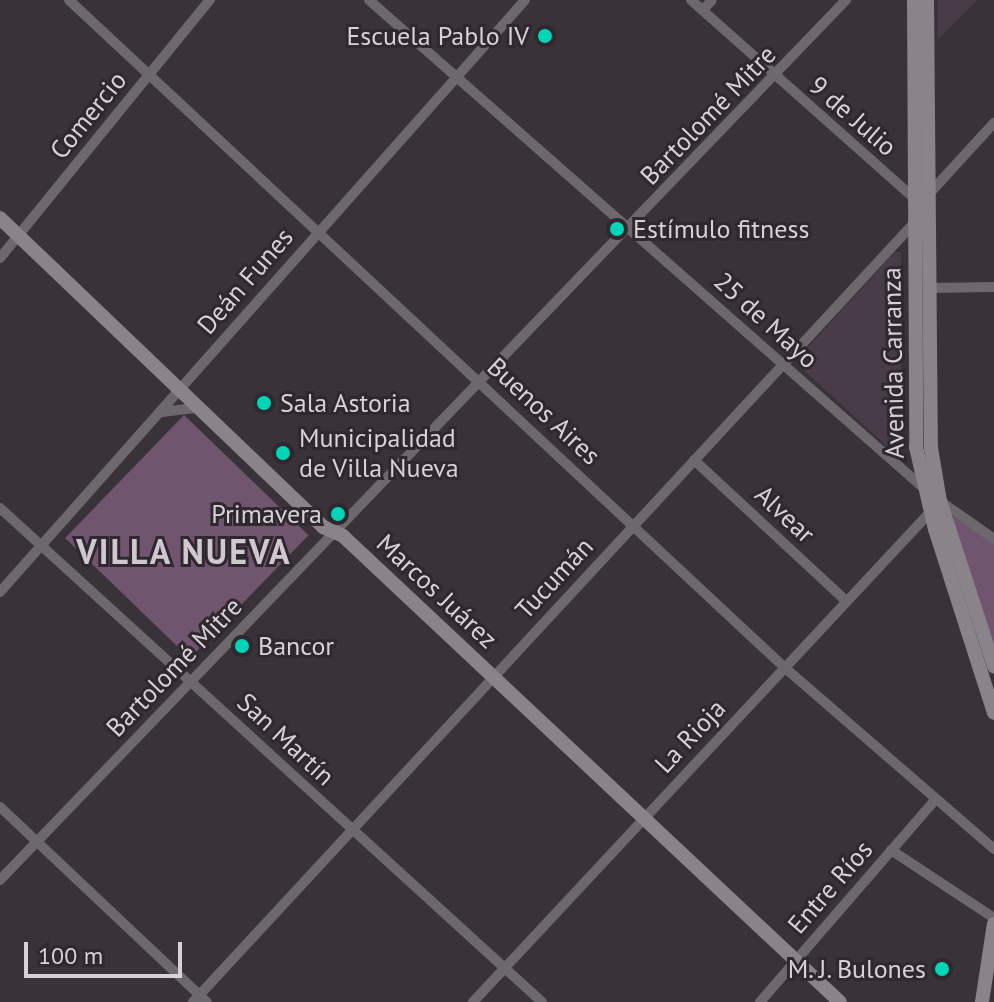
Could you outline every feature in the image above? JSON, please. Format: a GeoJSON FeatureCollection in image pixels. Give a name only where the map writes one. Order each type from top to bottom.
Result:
{"type":"FeatureCollection","features":[{"type":"Feature","properties":{"kind":"main road","name":"Avenida Carranza"},"geometry":{"type":"LineString","coordinates":[[914,0],[921,197],[929,288],[935,507],[994,713]]}},
{"type":"Feature","properties":{"kind":"main road","name":"Avenida Carranza"},"geometry":{"type":"LineString","coordinates":[[927,0],[921,197],[916,221],[916,447],[923,488],[935,507],[994,666]]}},
{"type":"Feature","properties":{"kind":"main road","name":"Marcos Juárez"},"geometry":{"type":"LineString","coordinates":[[0,218],[323,527],[334,532],[493,675],[642,820],[840,1002]]}},
{"type":"Feature","properties":{"kind":"main road"},"geometry":{"type":"LineString","coordinates":[[982,1002],[994,921]]}},
{"type":"Feature","properties":{"kind":"street","name":"Buenos Aires"},"geometry":{"type":"LineString","coordinates":[[69,0],[784,667],[934,801],[994,849]]}},
{"type":"Feature","properties":{"kind":"street","name":"Comercio"},"geometry":{"type":"LineString","coordinates":[[0,258],[210,0]]}},
{"type":"Feature","properties":{"kind":"street","name":"25 de Mayo"},"geometry":{"type":"LineString","coordinates":[[369,0],[923,488]]}},
{"type":"Feature","properties":{"kind":"street","name":"Deán Funes"},"geometry":{"type":"LineString","coordinates":[[0,592],[525,0]]}},
{"type":"Feature","properties":{"kind":"street","name":"9 de Julio"},"geometry":{"type":"LineString","coordinates":[[691,0],[775,77],[921,197]]}},
{"type":"Feature","properties":{"kind":"street"},"geometry":{"type":"LineString","coordinates":[[703,10],[712,0]]}},
{"type":"Feature","properties":{"kind":"street","name":"Bartolomé Mitre"},"geometry":{"type":"LineString","coordinates":[[0,880],[334,532],[482,383],[846,0]]}},
{"type":"Feature","properties":{"kind":"street"},"geometry":{"type":"LineString","coordinates":[[921,197],[994,123]]}},
{"type":"Feature","properties":{"kind":"street","name":"Tucumán"},"geometry":{"type":"LineString","coordinates":[[200,1000],[493,675],[916,221]]}},
{"type":"Feature","properties":{"kind":"street"},"geometry":{"type":"LineString","coordinates":[[929,288],[994,287]]}},
{"type":"Feature","properties":{"kind":"street"},"geometry":{"type":"LineString","coordinates":[[156,415],[184,406],[206,412]]}},
{"type":"Feature","properties":{"kind":"street","name":"Alvear"},"geometry":{"type":"LineString","coordinates":[[694,460],[845,600]]}},
{"type":"Feature","properties":{"kind":"street"},"geometry":{"type":"LineString","coordinates":[[935,507],[994,539]]}},
{"type":"Feature","properties":{"kind":"street","name":"La Rioja"},"geometry":{"type":"LineString","coordinates":[[473,1002],[935,507]]}},
{"type":"Feature","properties":{"kind":"street","name":"San Martín"},"geometry":{"type":"LineString","coordinates":[[0,508],[542,1002]]}},
{"type":"Feature","properties":{"kind":"street","name":"Entre Ríos"},"geometry":{"type":"LineString","coordinates":[[760,1002],[934,801]]}},
{"type":"Feature","properties":{"kind":"street"},"geometry":{"type":"LineString","coordinates":[[0,807],[200,1000]]}},
{"type":"Feature","properties":{"kind":"street"},"geometry":{"type":"LineString","coordinates":[[891,850],[994,921]]}},
{"type":"Feature","properties":{"kind":"shaded area"},"geometry":{"type":"Polygon","coordinates":[[[938,0],[977,0],[938,39],[938,0]]]}},
{"type":"Feature","properties":{"kind":"shaded area"},"geometry":{"type":"Polygon","coordinates":[[[895,252],[901,252],[901,459],[799,366],[799,357],[895,252]]]}},
{"type":"Feature","properties":{"kind":"shaded area"},"geometry":{"type":"Polygon","coordinates":[[[184,415],[308,535],[190,658],[65,538],[184,415]]]}},
{"type":"Feature","properties":{"kind":"shaded area"},"geometry":{"type":"Polygon","coordinates":[[[954,517],[994,544],[994,644],[951,518],[954,517]]]}},
{"type":"Feature","properties":{"kind":"place","name":"Escuela Pablo IV"},"geometry":{"type":"Point","coordinates":[545,36]}},
{"type":"Feature","properties":{"kind":"place","name":"Estímulo fitness"},"geometry":{"type":"Point","coordinates":[617,229]}},
{"type":"Feature","properties":{"kind":"place","name":"Sala Astoria"},"geometry":{"type":"Point","coordinates":[264,403]}},
{"type":"Feature","properties":{"kind":"place","name":"Municipalidad de Villa Nueva"},"geometry":{"type":"Point","coordinates":[283,453]}},
{"type":"Feature","properties":{"kind":"place","name":"Primavera"},"geometry":{"type":"Point","coordinates":[338,514]}},
{"type":"Feature","properties":{"kind":"place","name":"Bancor"},"geometry":{"type":"Point","coordinates":[242,646]}},
{"type":"Feature","properties":{"kind":"place","name":"M. J. Bulones"},"geometry":{"type":"Point","coordinates":[942,969]}},
{"type":"Feature","properties":{"kind":"district","name":"VILLA NUEVA"},"geometry":{"type":"Point","coordinates":[184,552]}}]}
